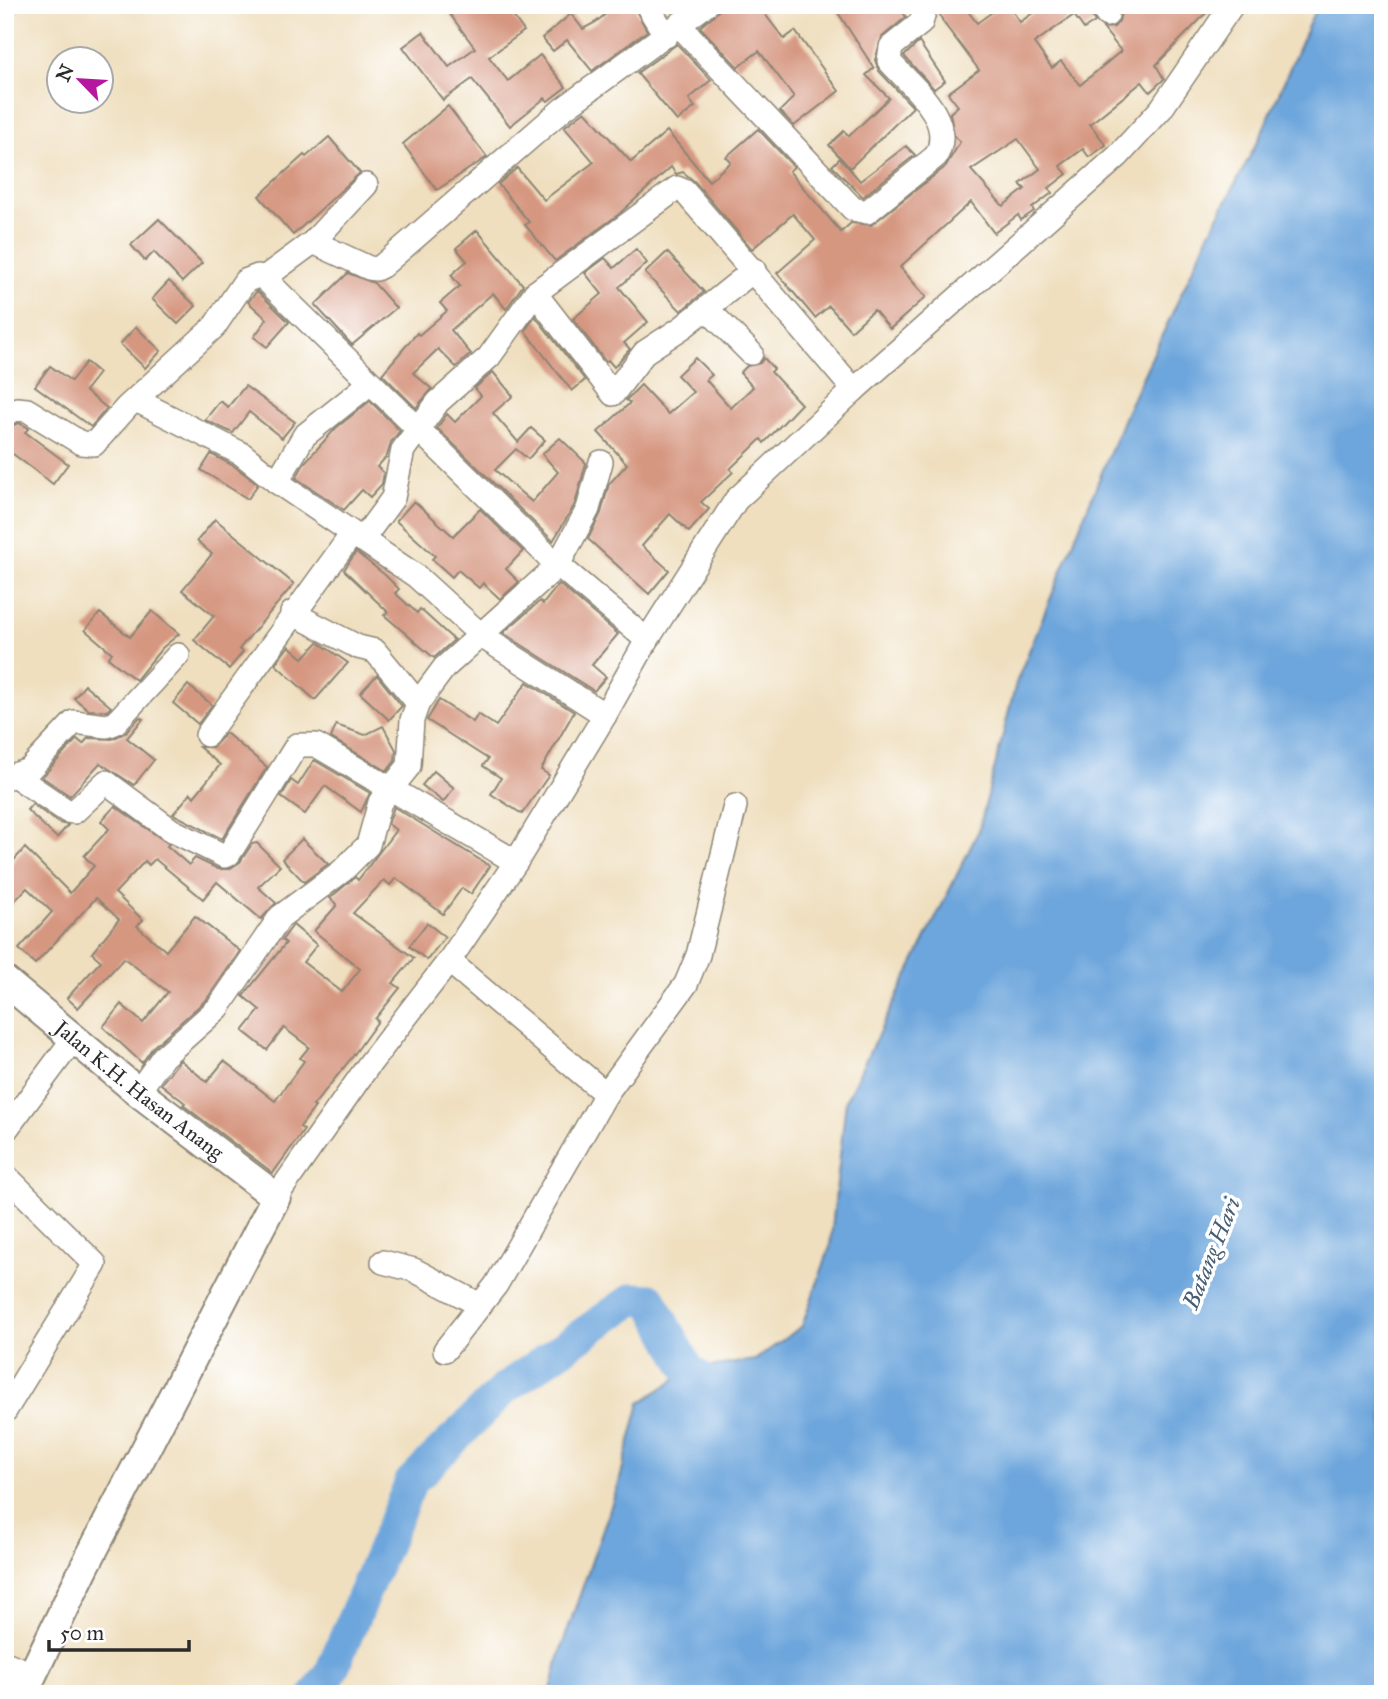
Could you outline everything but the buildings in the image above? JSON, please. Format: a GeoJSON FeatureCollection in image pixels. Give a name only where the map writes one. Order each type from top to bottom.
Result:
{"type":"FeatureCollection","features":[{"type":"Feature","properties":{"kind":"main road","name":"Jalan K.H. Hasan Anang"},"geometry":{"type":"LineString","coordinates":[[5,981],[138,1092],[276,1197]]}},
{"type":"Feature","properties":{"kind":"main road"},"geometry":{"type":"LineString","coordinates":[[28,1684],[276,1197]]}},
{"type":"Feature","properties":{"kind":"street"},"geometry":{"type":"LineString","coordinates":[[647,5],[853,209],[867,212],[936,156],[943,144],[938,117],[889,61],[891,47],[921,23],[924,13],[920,5]]}},
{"type":"Feature","properties":{"kind":"street"},"geometry":{"type":"LineString","coordinates":[[313,242],[376,270],[563,109],[706,5]]}},
{"type":"Feature","properties":{"kind":"street"},"geometry":{"type":"LineString","coordinates":[[276,1197],[368,1066],[449,961],[516,862],[647,640],[736,500],[854,390],[1118,156],[1161,109],[1232,5]]}},
{"type":"Feature","properties":{"kind":"street"},"geometry":{"type":"LineString","coordinates":[[264,278],[313,242],[366,185]]}},
{"type":"Feature","properties":{"kind":"street"},"geometry":{"type":"LineString","coordinates":[[207,735],[292,613],[393,498],[399,459],[438,402],[489,357],[535,293],[677,188],[684,191],[754,270],[854,390]]}},
{"type":"Feature","properties":{"kind":"street"},"geometry":{"type":"LineString","coordinates":[[535,293],[613,394],[645,352],[708,309],[754,270]]}},
{"type":"Feature","properties":{"kind":"street"},"geometry":{"type":"LineString","coordinates":[[5,414],[17,409],[27,410],[81,443],[94,444],[136,400],[214,327],[246,281],[258,276],[264,278],[369,384],[558,565],[647,640]]}},
{"type":"Feature","properties":{"kind":"street"},"geometry":{"type":"LineString","coordinates":[[708,309],[751,353]]}},
{"type":"Feature","properties":{"kind":"street"},"geometry":{"type":"LineString","coordinates":[[277,482],[304,436],[369,384]]}},
{"type":"Feature","properties":{"kind":"street"},"geometry":{"type":"LineString","coordinates":[[136,400],[242,454],[277,482],[416,576],[483,637],[605,715]]}},
{"type":"Feature","properties":{"kind":"street"},"geometry":{"type":"LineString","coordinates":[[138,1092],[163,1057],[218,1008],[280,917],[342,871],[368,845],[380,802],[409,766],[412,720],[418,703],[444,668],[483,637],[558,565],[588,509],[601,461]]}},
{"type":"Feature","properties":{"kind":"street"},"geometry":{"type":"LineString","coordinates":[[292,613],[358,647],[375,651],[418,703]]}},
{"type":"Feature","properties":{"kind":"street"},"geometry":{"type":"LineString","coordinates":[[10,776],[29,770],[74,722],[107,726],[115,723],[178,655]]}},
{"type":"Feature","properties":{"kind":"street"},"geometry":{"type":"LineString","coordinates":[[10,776],[67,811],[77,811],[106,782],[170,830],[224,856],[229,854],[297,745],[316,745],[516,862]]}},
{"type":"Feature","properties":{"kind":"street"},"geometry":{"type":"LineString","coordinates":[[444,1350],[513,1257],[606,1094],[686,984],[698,955],[736,806]]}},
{"type":"Feature","properties":{"kind":"street"},"geometry":{"type":"LineString","coordinates":[[449,961],[606,1094]]}},
{"type":"Feature","properties":{"kind":"street"},"geometry":{"type":"LineString","coordinates":[[5,1131],[74,1038]]}},
{"type":"Feature","properties":{"kind":"street"},"geometry":{"type":"LineString","coordinates":[[5,1175],[95,1264],[5,1411]]}},
{"type":"Feature","properties":{"kind":"street"},"geometry":{"type":"LineString","coordinates":[[383,1262],[414,1270],[480,1305]]}},
{"type":"Feature","properties":{"kind":"street"},"geometry":{"type":"LineString","coordinates":[[5,1663],[28,1684]]}},
{"type":"Feature","properties":{"kind":"water","name":"Batang Hari"},"geometry":{"type":"Polygon","coordinates":[[[1317,5],[1383,5],[1383,1694],[550,1694],[561,1649],[619,1483],[640,1403],[689,1370],[755,1360],[802,1326],[830,1247],[846,1100],[979,830],[1016,683],[1126,413],[1207,238],[1261,135],[1317,5]]]}},
{"type":"Feature","properties":{"kind":"waterway"},"geometry":{"type":"LineString","coordinates":[[316,1694],[330,1674],[411,1482],[504,1389],[633,1299],[651,1300],[689,1370],[724,1395]]}}]}
